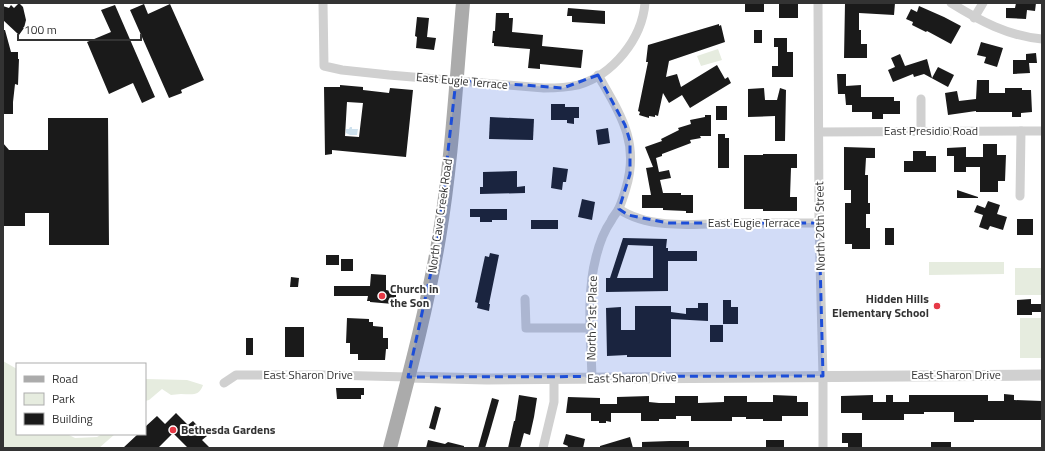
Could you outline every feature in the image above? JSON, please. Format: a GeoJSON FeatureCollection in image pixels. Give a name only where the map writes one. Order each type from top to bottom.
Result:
{"type":"FeatureCollection","features":[{"type":"Feature","properties":{"kind":"main road","name":"North Cave Creek Road"},"geometry":{"type":"LineString","coordinates":[[390,448],[420,331],[438,240],[451,139],[463,3]]}},
{"type":"Feature","properties":{"kind":"street","name":"East Eugie Terrace"},"geometry":{"type":"LineString","coordinates":[[323,3],[324,66],[342,70],[544,88],[563,88],[579,85],[598,75]]}},
{"type":"Feature","properties":{"kind":"street"},"geometry":{"type":"LineString","coordinates":[[598,75],[615,63],[630,45],[638,32],[643,19],[645,3]]}},
{"type":"Feature","properties":{"kind":"street","name":"North 20th Street"},"geometry":{"type":"LineString","coordinates":[[818,3],[820,132],[819,223],[823,376],[823,448]]}},
{"type":"Feature","properties":{"kind":"street"},"geometry":{"type":"LineString","coordinates":[[951,3],[974,18],[999,29],[1018,36],[1042,39]]}},
{"type":"Feature","properties":{"kind":"street"},"geometry":{"type":"LineString","coordinates":[[974,18],[982,3]]}},
{"type":"Feature","properties":{"kind":"street","name":"North 21st Place"},"geometry":{"type":"LineString","coordinates":[[592,378],[592,277],[596,256],[610,221],[619,209],[630,174],[630,141],[625,125],[598,75]]}},
{"type":"Feature","properties":{"kind":"street"},"geometry":{"type":"LineString","coordinates":[[921,99],[921,131]]}},
{"type":"Feature","properties":{"kind":"street"},"geometry":{"type":"LineString","coordinates":[[1020,196],[1021,131]]}},
{"type":"Feature","properties":{"kind":"street","name":"East Presidio Road"},"geometry":{"type":"LineString","coordinates":[[820,132],[1042,131]]}},
{"type":"Feature","properties":{"kind":"street","name":"East Eugie Terrace"},"geometry":{"type":"LineString","coordinates":[[619,209],[628,215],[643,220],[668,223],[819,223]]}},
{"type":"Feature","properties":{"kind":"street"},"geometry":{"type":"LineString","coordinates":[[525,299],[526,328],[591,328]]}},
{"type":"Feature","properties":{"kind":"street","name":"East Sharon Drive"},"geometry":{"type":"LineString","coordinates":[[224,383],[236,375],[328,375],[487,379],[1042,375]]}},
{"type":"Feature","properties":{"kind":"street"},"geometry":{"type":"LineString","coordinates":[[543,448],[554,402],[554,378]]}},
{"type":"Feature","properties":{"kind":"highlighted area"},"geometry":{"type":"Polygon","coordinates":[[[598,75],[625,125],[630,141],[630,174],[619,209],[628,215],[668,223],[819,223],[823,376],[408,377],[438,240],[456,80],[563,88],[598,75]]]}},
{"type":"Feature","properties":{"kind":"green space"},"geometry":{"type":"Polygon","coordinates":[[[718,49],[722,60],[701,66],[697,56],[718,49]]]}},
{"type":"Feature","properties":{"kind":"green space"},"geometry":{"type":"Polygon","coordinates":[[[929,262],[1004,262],[1004,274],[929,275],[929,262]]]}},
{"type":"Feature","properties":{"kind":"green space"},"geometry":{"type":"Polygon","coordinates":[[[1015,268],[1042,268],[1042,295],[1015,295],[1015,268]]]}},
{"type":"Feature","properties":{"kind":"green space"},"geometry":{"type":"Polygon","coordinates":[[[1020,318],[1042,318],[1042,358],[1020,358],[1020,318]]]}},
{"type":"Feature","properties":{"kind":"green space"},"geometry":{"type":"Polygon","coordinates":[[[3,361],[16,368],[16,435],[69,435],[75,438],[114,435],[99,448],[3,448],[3,361]]]}},
{"type":"Feature","properties":{"kind":"green space"},"geometry":{"type":"Polygon","coordinates":[[[146,379],[187,380],[203,385],[197,393],[194,394],[171,395],[162,389],[146,401],[146,379]]]}},
{"type":"Feature","properties":{"kind":"water"},"geometry":{"type":"Polygon","coordinates":[[[352,127],[352,129],[358,129],[357,135],[350,135],[346,133],[346,129],[349,129],[352,127]]]}},
{"type":"Feature","properties":{"kind":"building"},"geometry":{"type":"Polygon","coordinates":[[[19,3],[23,7],[26,20],[24,28],[19,35],[3,20],[3,6],[9,8],[11,5],[14,8],[19,3]]]}},
{"type":"Feature","properties":{"kind":"building"},"geometry":{"type":"Polygon","coordinates":[[[745,3],[764,3],[764,12],[745,12],[745,3]]]}},
{"type":"Feature","properties":{"kind":"building"},"geometry":{"type":"Polygon","coordinates":[[[779,3],[798,3],[798,18],[779,18],[779,3]]]}},
{"type":"Feature","properties":{"kind":"building"},"geometry":{"type":"Polygon","coordinates":[[[845,3],[895,3],[894,15],[859,13],[861,44],[867,44],[867,58],[844,58],[845,3]]]}},
{"type":"Feature","properties":{"kind":"building"},"geometry":{"type":"Polygon","coordinates":[[[1016,3],[1036,3],[1035,11],[1027,10],[1026,19],[1006,18],[1006,8],[1015,8],[1016,3]]]}},
{"type":"Feature","properties":{"kind":"building"},"geometry":{"type":"Polygon","coordinates":[[[144,4],[148,14],[170,4],[204,80],[181,90],[182,93],[169,98],[130,10],[144,4]]]}},
{"type":"Feature","properties":{"kind":"building"},"geometry":{"type":"Polygon","coordinates":[[[115,5],[155,97],[142,103],[133,83],[109,94],[87,42],[111,32],[101,10],[115,5]]]}},
{"type":"Feature","properties":{"kind":"building"},"geometry":{"type":"Polygon","coordinates":[[[919,6],[961,26],[951,44],[912,25],[913,22],[906,19],[911,9],[917,12],[919,6]]]}},
{"type":"Feature","properties":{"kind":"building"},"geometry":{"type":"Polygon","coordinates":[[[568,8],[605,11],[605,24],[572,22],[572,16],[567,16],[568,8]]]}},
{"type":"Feature","properties":{"kind":"building"},"geometry":{"type":"Polygon","coordinates":[[[496,13],[509,13],[509,18],[513,18],[512,32],[543,35],[542,46],[583,50],[581,68],[540,64],[540,69],[528,68],[530,49],[494,46],[494,43],[492,43],[493,31],[495,31],[496,13]]]}},
{"type":"Feature","properties":{"kind":"building"},"geometry":{"type":"Polygon","coordinates":[[[417,17],[429,18],[427,37],[436,38],[434,50],[416,48],[417,37],[415,36],[417,17]]]}},
{"type":"Feature","properties":{"kind":"building"},"geometry":{"type":"Polygon","coordinates":[[[719,24],[719,26],[721,25],[725,42],[669,61],[666,77],[677,74],[681,87],[717,65],[725,79],[728,77],[731,83],[690,108],[682,95],[669,103],[663,93],[658,116],[649,116],[649,118],[639,115],[640,112],[638,111],[648,62],[646,62],[648,45],[719,24]]]}},
{"type":"Feature","properties":{"kind":"building"},"geometry":{"type":"Polygon","coordinates":[[[3,30],[5,30],[11,52],[18,52],[19,59],[18,85],[15,84],[13,114],[3,114],[3,30]]]}},
{"type":"Feature","properties":{"kind":"building"},"geometry":{"type":"Polygon","coordinates":[[[754,30],[762,30],[762,43],[754,43],[754,30]]]}},
{"type":"Feature","properties":{"kind":"building"},"geometry":{"type":"Polygon","coordinates":[[[774,38],[787,38],[787,52],[793,52],[793,77],[772,77],[772,66],[778,66],[778,47],[774,47],[774,38]]]}},
{"type":"Feature","properties":{"kind":"building"},"geometry":{"type":"Polygon","coordinates":[[[981,42],[1003,48],[997,67],[984,63],[986,57],[977,55],[981,42]]]}},
{"type":"Feature","properties":{"kind":"building"},"geometry":{"type":"Polygon","coordinates":[[[1036,53],[1037,63],[1029,63],[1030,73],[1013,74],[1013,60],[1026,60],[1026,54],[1036,53]]]}},
{"type":"Feature","properties":{"kind":"building"},"geometry":{"type":"Polygon","coordinates":[[[900,54],[905,66],[927,59],[932,78],[938,67],[954,75],[948,87],[924,74],[914,77],[913,74],[893,82],[888,70],[895,67],[891,58],[900,54]]]}},
{"type":"Feature","properties":{"kind":"building"},"geometry":{"type":"Polygon","coordinates":[[[837,74],[846,74],[846,86],[861,85],[861,97],[894,97],[894,101],[900,101],[900,114],[883,114],[883,119],[872,119],[872,112],[852,112],[852,105],[846,105],[845,94],[838,94],[837,74]]]}},
{"type":"Feature","properties":{"kind":"building"},"geometry":{"type":"Polygon","coordinates":[[[977,80],[989,80],[989,93],[1005,93],[1005,88],[1022,88],[1022,90],[1031,90],[1032,112],[1021,113],[1021,117],[1012,117],[1012,112],[976,111],[948,115],[945,93],[957,91],[959,101],[976,99],[977,80]]]}},
{"type":"Feature","properties":{"kind":"building"},"geometry":{"type":"Polygon","coordinates":[[[340,85],[363,87],[363,90],[389,93],[390,88],[413,90],[406,157],[332,150],[332,154],[325,155],[324,87],[340,87],[340,85]],[[347,102],[345,136],[359,137],[363,103],[347,102]]]}},
{"type":"Feature","properties":{"kind":"building"},"geometry":{"type":"Polygon","coordinates":[[[764,88],[765,100],[777,100],[780,88],[786,90],[785,141],[775,141],[775,116],[748,117],[748,89],[764,88]]]}},
{"type":"Feature","properties":{"kind":"building"},"geometry":{"type":"Polygon","coordinates":[[[551,104],[565,104],[565,107],[579,107],[579,118],[574,118],[574,124],[567,123],[567,120],[551,120],[551,104]]]}},
{"type":"Feature","properties":{"kind":"building"},"geometry":{"type":"Polygon","coordinates":[[[716,106],[727,106],[727,120],[716,120],[716,106]]]}},
{"type":"Feature","properties":{"kind":"building"},"geometry":{"type":"Polygon","coordinates":[[[705,115],[711,115],[711,136],[700,136],[701,138],[690,140],[691,143],[662,154],[662,156],[656,158],[659,172],[669,170],[671,178],[660,180],[663,193],[693,195],[693,213],[686,213],[686,211],[663,210],[663,208],[642,208],[642,195],[651,195],[646,168],[653,167],[645,147],[662,141],[661,139],[679,130],[678,128],[691,124],[690,120],[705,117],[705,115]]]}},
{"type":"Feature","properties":{"kind":"building"},"geometry":{"type":"Polygon","coordinates":[[[490,117],[534,119],[533,140],[489,139],[490,117]]]}},
{"type":"Feature","properties":{"kind":"building"},"geometry":{"type":"Polygon","coordinates":[[[48,118],[108,118],[109,245],[49,245],[49,213],[25,213],[25,226],[3,226],[3,143],[9,150],[48,150],[48,118]]]}},
{"type":"Feature","properties":{"kind":"building"},"geometry":{"type":"Polygon","coordinates":[[[608,128],[610,143],[598,145],[596,130],[608,128]]]}},
{"type":"Feature","properties":{"kind":"building"},"geometry":{"type":"Polygon","coordinates":[[[718,134],[725,134],[725,138],[729,138],[729,168],[718,168],[718,134]]]}},
{"type":"Feature","properties":{"kind":"building"},"geometry":{"type":"Polygon","coordinates":[[[983,144],[997,144],[997,155],[1006,155],[1005,181],[998,181],[998,192],[980,192],[980,167],[966,167],[966,172],[954,172],[954,156],[947,156],[947,148],[966,147],[966,157],[983,157],[983,144]]]}},
{"type":"Feature","properties":{"kind":"building"},"geometry":{"type":"Polygon","coordinates":[[[844,147],[875,148],[875,158],[866,158],[865,175],[868,175],[868,203],[870,203],[870,214],[866,214],[866,228],[870,228],[870,249],[852,249],[852,244],[845,244],[845,203],[851,203],[851,190],[844,190],[844,147]]]}},
{"type":"Feature","properties":{"kind":"building"},"geometry":{"type":"Polygon","coordinates":[[[913,151],[926,151],[926,156],[936,156],[936,172],[904,172],[904,161],[913,161],[913,151]]]}},
{"type":"Feature","properties":{"kind":"building"},"geometry":{"type":"Polygon","coordinates":[[[797,154],[797,168],[791,168],[790,197],[797,197],[797,211],[763,211],[763,209],[744,209],[744,155],[797,154]]]}},
{"type":"Feature","properties":{"kind":"building"},"geometry":{"type":"Polygon","coordinates":[[[553,167],[568,169],[566,182],[563,182],[562,190],[551,188],[553,167]]]}},
{"type":"Feature","properties":{"kind":"building"},"geometry":{"type":"Polygon","coordinates":[[[517,171],[517,187],[525,186],[525,193],[480,194],[480,187],[483,187],[483,172],[517,171]]]}},
{"type":"Feature","properties":{"kind":"building"},"geometry":{"type":"Polygon","coordinates":[[[957,190],[978,197],[978,198],[957,198],[957,190]]]}},
{"type":"Feature","properties":{"kind":"building"},"geometry":{"type":"Polygon","coordinates":[[[582,199],[595,202],[592,220],[578,217],[582,199]]]}},
{"type":"Feature","properties":{"kind":"building"},"geometry":{"type":"Polygon","coordinates":[[[988,201],[1000,205],[997,214],[1007,217],[1003,230],[990,226],[988,230],[979,227],[983,215],[974,212],[977,205],[985,208],[988,201]]]}},
{"type":"Feature","properties":{"kind":"building"},"geometry":{"type":"Polygon","coordinates":[[[470,209],[507,209],[507,220],[480,222],[480,217],[470,217],[470,209]]]}},
{"type":"Feature","properties":{"kind":"building"},"geometry":{"type":"Polygon","coordinates":[[[1017,219],[1033,219],[1033,235],[1017,235],[1017,219]]]}},
{"type":"Feature","properties":{"kind":"building"},"geometry":{"type":"Polygon","coordinates":[[[531,220],[558,220],[558,229],[531,229],[531,220]]]}},
{"type":"Feature","properties":{"kind":"building"},"geometry":{"type":"Polygon","coordinates":[[[885,228],[894,228],[894,245],[885,245],[885,228]]]}},
{"type":"Feature","properties":{"kind":"building"},"geometry":{"type":"Polygon","coordinates":[[[623,238],[667,239],[666,248],[668,248],[668,251],[697,251],[697,261],[668,261],[668,291],[606,292],[606,278],[610,278],[623,238]],[[628,245],[617,278],[653,278],[653,246],[628,245]]]}},
{"type":"Feature","properties":{"kind":"building"},"geometry":{"type":"Polygon","coordinates":[[[490,253],[499,255],[489,304],[489,311],[477,308],[478,303],[475,302],[485,256],[489,257],[490,253]]]}},
{"type":"Feature","properties":{"kind":"building"},"geometry":{"type":"Polygon","coordinates":[[[326,255],[339,255],[339,265],[326,265],[326,255]]]}},
{"type":"Feature","properties":{"kind":"building"},"geometry":{"type":"Polygon","coordinates":[[[341,259],[353,259],[353,271],[341,271],[341,259]]]}},
{"type":"Feature","properties":{"kind":"building"},"geometry":{"type":"Polygon","coordinates":[[[371,274],[386,275],[386,290],[396,292],[396,302],[393,304],[370,302],[367,301],[368,296],[334,296],[334,286],[370,286],[371,274]]]}},
{"type":"Feature","properties":{"kind":"building"},"geometry":{"type":"Polygon","coordinates":[[[291,277],[299,278],[298,287],[290,287],[291,277]]]}},
{"type":"Feature","properties":{"kind":"building"},"geometry":{"type":"Polygon","coordinates":[[[1031,299],[1031,304],[1042,304],[1042,312],[1032,312],[1032,315],[1017,315],[1017,300],[1031,299]]]}},
{"type":"Feature","properties":{"kind":"building"},"geometry":{"type":"Polygon","coordinates":[[[723,300],[731,300],[731,307],[738,307],[738,324],[723,324],[723,300]]]}},
{"type":"Feature","properties":{"kind":"building"},"geometry":{"type":"Polygon","coordinates":[[[698,303],[708,303],[708,321],[671,319],[671,357],[627,357],[627,355],[607,356],[606,308],[621,307],[621,330],[635,330],[635,306],[671,306],[671,312],[686,314],[686,308],[698,308],[698,303]]]}},
{"type":"Feature","properties":{"kind":"building"},"geometry":{"type":"Polygon","coordinates":[[[347,318],[369,319],[369,322],[373,322],[373,326],[383,327],[383,338],[388,338],[388,349],[386,349],[385,360],[358,360],[358,354],[350,354],[350,343],[346,343],[347,318]]]}},
{"type":"Feature","properties":{"kind":"building"},"geometry":{"type":"Polygon","coordinates":[[[710,325],[723,325],[723,342],[710,342],[710,325]]]}},
{"type":"Feature","properties":{"kind":"building"},"geometry":{"type":"Polygon","coordinates":[[[285,327],[304,327],[304,357],[285,357],[285,327]]]}},
{"type":"Feature","properties":{"kind":"building"},"geometry":{"type":"Polygon","coordinates":[[[246,338],[253,338],[253,355],[246,355],[246,338]]]}},
{"type":"Feature","properties":{"kind":"building"},"geometry":{"type":"Polygon","coordinates":[[[336,388],[364,388],[364,395],[361,395],[361,399],[337,399],[336,388]]]}},
{"type":"Feature","properties":{"kind":"building"},"geometry":{"type":"Polygon","coordinates":[[[1004,394],[1014,395],[1014,400],[1042,401],[1042,420],[974,420],[974,422],[954,422],[954,412],[924,412],[924,414],[904,414],[904,420],[862,420],[862,413],[841,413],[841,396],[873,395],[873,402],[886,402],[886,395],[893,395],[893,402],[909,402],[909,395],[988,395],[988,401],[1004,401],[1004,394]]]}},
{"type":"Feature","properties":{"kind":"building"},"geometry":{"type":"Polygon","coordinates":[[[519,395],[537,398],[534,417],[530,435],[524,433],[520,448],[508,448],[515,421],[519,395]]]}},
{"type":"Feature","properties":{"kind":"building"},"geometry":{"type":"Polygon","coordinates":[[[773,395],[797,396],[797,402],[808,402],[808,416],[782,416],[782,421],[763,421],[763,419],[732,417],[732,421],[691,421],[691,416],[676,416],[676,419],[641,421],[641,413],[611,413],[611,422],[606,421],[606,423],[599,423],[599,421],[591,421],[591,413],[566,413],[568,397],[600,398],[600,404],[617,404],[617,397],[649,396],[649,402],[659,403],[675,403],[675,396],[698,396],[698,403],[724,402],[724,396],[747,396],[747,402],[773,402],[773,395]]]}},
{"type":"Feature","properties":{"kind":"building"},"geometry":{"type":"Polygon","coordinates":[[[492,398],[499,400],[485,448],[478,448],[492,398]]]}},
{"type":"Feature","properties":{"kind":"building"},"geometry":{"type":"Polygon","coordinates":[[[435,406],[441,408],[435,430],[429,428],[435,406]]]}},
{"type":"Feature","properties":{"kind":"building","name":"Bethesda Gardens"},"geometry":{"type":"Polygon","coordinates":[[[176,413],[188,425],[193,421],[207,436],[202,440],[210,448],[188,448],[173,433],[158,448],[123,448],[137,435],[146,435],[146,426],[157,416],[165,424],[176,413]]]}},
{"type":"Feature","properties":{"kind":"building"},"geometry":{"type":"Polygon","coordinates":[[[842,433],[862,433],[862,448],[848,448],[848,443],[842,443],[842,433]]]}},
{"type":"Feature","properties":{"kind":"building"},"geometry":{"type":"Polygon","coordinates":[[[566,434],[585,439],[583,448],[567,448],[568,446],[563,444],[566,434]]]}},
{"type":"Feature","properties":{"kind":"building"},"geometry":{"type":"Polygon","coordinates":[[[630,437],[633,448],[600,448],[600,446],[630,437]]]}},
{"type":"Feature","properties":{"kind":"building"},"geometry":{"type":"Polygon","coordinates":[[[428,440],[445,444],[448,442],[464,446],[464,448],[426,448],[428,440]]]}},
{"type":"Feature","properties":{"kind":"building"},"geometry":{"type":"Polygon","coordinates":[[[766,440],[784,440],[784,448],[766,448],[766,440]]]}},
{"type":"Feature","properties":{"kind":"building"},"geometry":{"type":"Polygon","coordinates":[[[689,441],[689,448],[642,448],[642,442],[689,441]]]}},
{"type":"Feature","properties":{"kind":"building"},"geometry":{"type":"Polygon","coordinates":[[[931,442],[951,442],[951,448],[931,448],[931,442]]]}},
{"type":"Feature","properties":{"kind":"place","name":"Church in the Son"},"geometry":{"type":"Point","coordinates":[382,296]}},
{"type":"Feature","properties":{"kind":"place","name":"Hidden Hills Elementary School"},"geometry":{"type":"Point","coordinates":[937,306]}},
{"type":"Feature","properties":{"kind":"place","name":"Bethesda Gardens"},"geometry":{"type":"Point","coordinates":[173,430]}}]}
